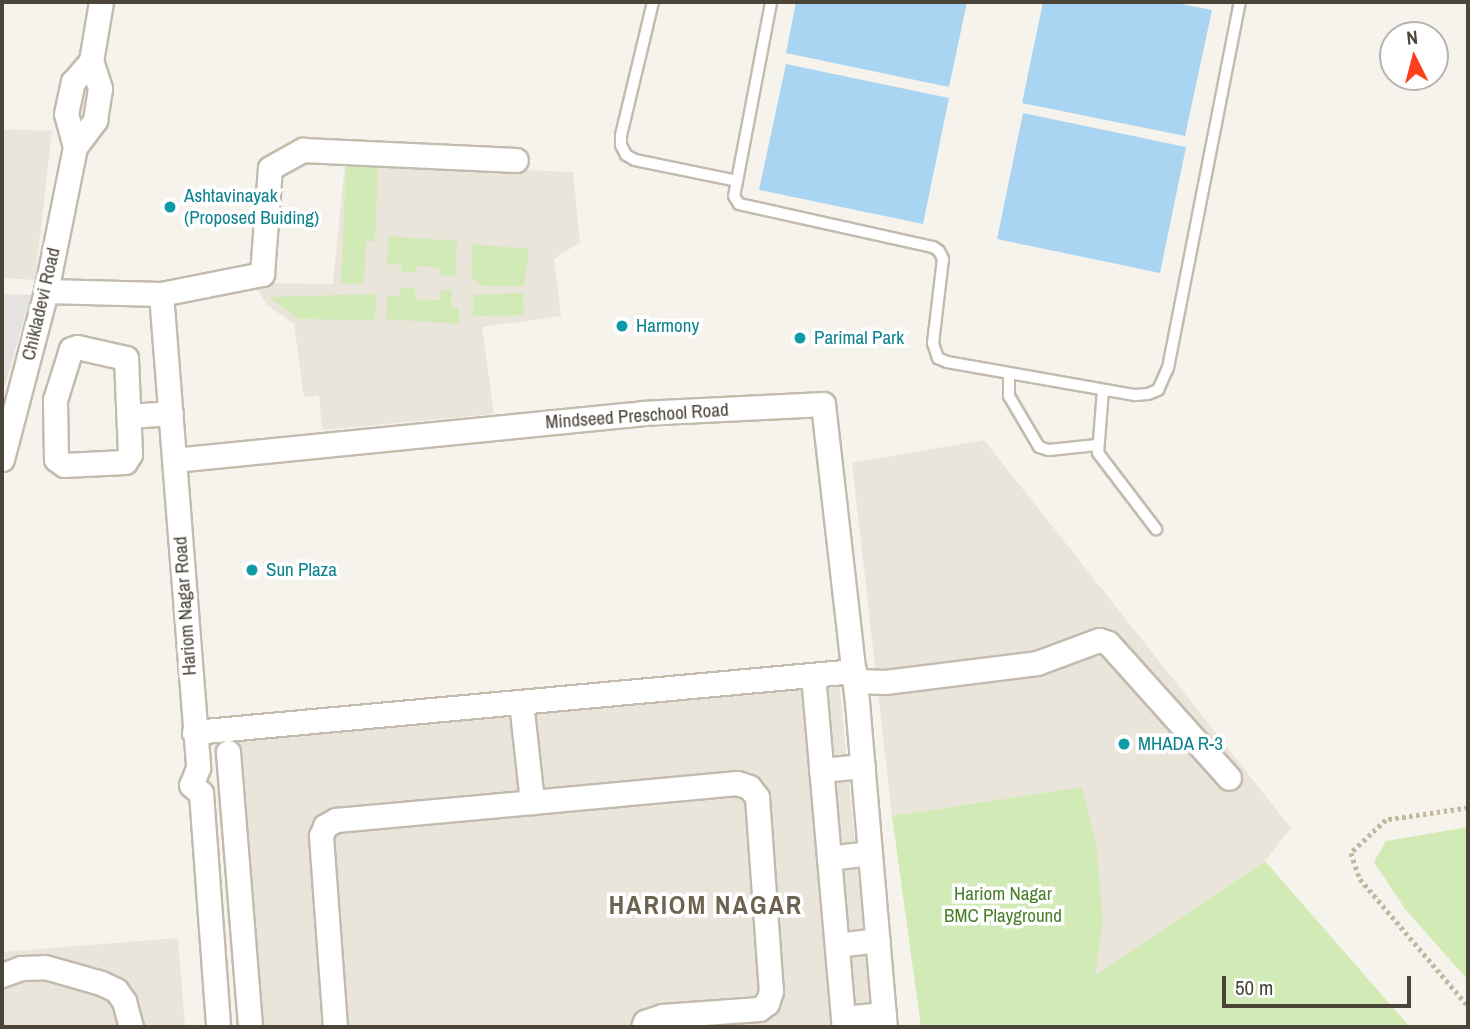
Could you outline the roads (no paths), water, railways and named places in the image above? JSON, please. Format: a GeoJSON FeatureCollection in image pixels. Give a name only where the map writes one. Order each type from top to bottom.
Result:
{"type":"FeatureCollection","features":[{"type":"Feature","properties":{"kind":"street","name":"Chikladevi Road"},"geometry":{"type":"LineString","coordinates":[[2,459],[46,291],[75,147],[66,114],[73,82],[91,61],[101,2]]}},
{"type":"Feature","properties":{"kind":"street"},"geometry":{"type":"LineString","coordinates":[[46,291],[161,294],[262,274],[271,168],[303,150],[516,160]]}},
{"type":"Feature","properties":{"kind":"street","name":"Hariom Nagar Road"},"geometry":{"type":"LineString","coordinates":[[161,294],[198,768],[191,785],[201,796],[217,1018]]}},
{"type":"Feature","properties":{"kind":"street"},"geometry":{"type":"LineString","coordinates":[[73,348],[125,356],[129,416],[130,454],[125,462],[59,463],[56,459],[55,400],[73,348]]}},
{"type":"Feature","properties":{"kind":"street","name":"Mindseed Preschool Road"},"geometry":{"type":"LineString","coordinates":[[174,460],[642,413],[823,404],[854,676]]}},
{"type":"Feature","properties":{"kind":"street"},"geometry":{"type":"LineString","coordinates":[[129,416],[170,413]]}},
{"type":"Feature","properties":{"kind":"street"},"geometry":{"type":"LineString","coordinates":[[194,732],[813,675],[854,676],[885,681],[1037,663],[1099,640],[1108,643],[1229,778]]}},
{"type":"Feature","properties":{"kind":"street"},"geometry":{"type":"LineString","coordinates":[[813,675],[843,1023],[885,1021],[854,676]]}},
{"type":"Feature","properties":{"kind":"street"},"geometry":{"type":"LineString","coordinates":[[522,702],[532,802]]}},
{"type":"Feature","properties":{"kind":"street"},"geometry":{"type":"LineString","coordinates":[[217,1018],[249,1017],[228,752]]}},
{"type":"Feature","properties":{"kind":"street"},"geometry":{"type":"LineString","coordinates":[[821,770],[863,766]]}},
{"type":"Feature","properties":{"kind":"street"},"geometry":{"type":"LineString","coordinates":[[335,1027],[321,836],[325,826],[336,820],[737,783],[749,787],[757,797],[771,991],[768,1003],[759,1009],[651,1019],[643,1027]]}},
{"type":"Feature","properties":{"kind":"street"},"geometry":{"type":"LineString","coordinates":[[201,796],[232,795]]}},
{"type":"Feature","properties":{"kind":"street"},"geometry":{"type":"LineString","coordinates":[[829,858],[870,853]]}},
{"type":"Feature","properties":{"kind":"street"},"geometry":{"type":"LineString","coordinates":[[210,920],[241,918]]}},
{"type":"Feature","properties":{"kind":"street"},"geometry":{"type":"LineString","coordinates":[[836,945],[878,940]]}},
{"type":"Feature","properties":{"kind":"street"},"geometry":{"type":"LineString","coordinates":[[2,975],[21,968],[45,967],[101,983],[116,990],[124,1002],[131,1027]]}},
{"type":"Feature","properties":{"kind":"lane"},"geometry":{"type":"LineString","coordinates":[[653,2],[621,135],[621,145],[626,155],[635,160],[737,181]]}},
{"type":"Feature","properties":{"kind":"lane"},"geometry":{"type":"LineString","coordinates":[[771,2],[734,196],[739,204],[939,251],[943,260],[933,350],[938,358],[947,362],[1135,396],[1158,390],[1165,380],[1240,2]]}},
{"type":"Feature","properties":{"kind":"lane"},"geometry":{"type":"LineString","coordinates":[[1009,373],[1009,396],[1039,447],[1049,450],[1097,445]]}},
{"type":"Feature","properties":{"kind":"lane"},"geometry":{"type":"LineString","coordinates":[[1103,390],[1097,445],[1102,459],[1156,529]]}},
{"type":"Feature","properties":{"kind":"water"},"geometry":{"type":"Polygon","coordinates":[[[796,2],[967,2],[949,87],[786,53],[796,2]]]}},
{"type":"Feature","properties":{"kind":"water"},"geometry":{"type":"Polygon","coordinates":[[[1043,2],[1171,2],[1212,10],[1185,136],[1022,103],[1043,2]]]}},
{"type":"Feature","properties":{"kind":"water"},"geometry":{"type":"Polygon","coordinates":[[[786,64],[949,98],[923,224],[759,190],[786,64]]]}},
{"type":"Feature","properties":{"kind":"water"},"geometry":{"type":"Polygon","coordinates":[[[1023,113],[1186,147],[1160,273],[997,239],[1023,113]]]}},
{"type":"Feature","properties":{"kind":"place","name":"Ashtavinayak (Proposed Buiding)"},"geometry":{"type":"Point","coordinates":[170,207]}},
{"type":"Feature","properties":{"kind":"place","name":"Harmony"},"geometry":{"type":"Point","coordinates":[622,326]}},
{"type":"Feature","properties":{"kind":"place","name":"Parimal Park"},"geometry":{"type":"Point","coordinates":[800,338]}},
{"type":"Feature","properties":{"kind":"place","name":"Sun Plaza"},"geometry":{"type":"Point","coordinates":[252,570]}},
{"type":"Feature","properties":{"kind":"place","name":"MHADA R-3"},"geometry":{"type":"Point","coordinates":[1124,744]}},
{"type":"Feature","properties":{"kind":"district","name":"HARIOM NAGAR"},"geometry":{"type":"Point","coordinates":[706,905]}},
{"type":"Feature","properties":{"kind":"park label","name":"Hariom Nagar BMC Playground"},"geometry":{"type":"Point","coordinates":[1003,905]}}]}
